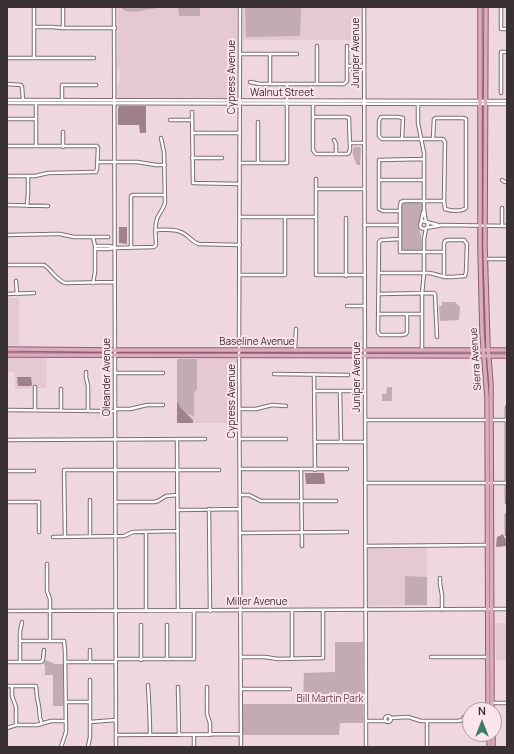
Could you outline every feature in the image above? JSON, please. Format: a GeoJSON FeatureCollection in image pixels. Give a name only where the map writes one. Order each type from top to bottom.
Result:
{"type":"FeatureCollection","features":[{"type":"Feature","properties":{"kind":"main road","name":"Sierra Avenue"},"geometry":{"type":"LineString","coordinates":[[480,7],[480,226],[483,350],[487,398],[487,545],[492,702]]}},
{"type":"Feature","properties":{"kind":"main road","name":"Sierra Avenue"},"geometry":{"type":"LineString","coordinates":[[486,7],[485,226],[492,420],[488,702]]}},
{"type":"Feature","properties":{"kind":"main road","name":"Baseline Avenue"},"geometry":{"type":"LineString","coordinates":[[7,349],[507,350]]}},
{"type":"Feature","properties":{"kind":"main road","name":"Baseline Avenue"},"geometry":{"type":"LineString","coordinates":[[7,355],[507,356]]}},
{"type":"Feature","properties":{"kind":"street"},"geometry":{"type":"LineString","coordinates":[[34,7],[34,57]]}},
{"type":"Feature","properties":{"kind":"street"},"geometry":{"type":"LineString","coordinates":[[63,7],[63,28]]}},
{"type":"Feature","properties":{"kind":"street","name":"Oleander Avenue"},"geometry":{"type":"LineString","coordinates":[[114,7],[116,747]]}},
{"type":"Feature","properties":{"kind":"street","name":"Cypress Avenue"},"geometry":{"type":"LineString","coordinates":[[240,7],[239,355],[241,747]]}},
{"type":"Feature","properties":{"kind":"street","name":"Juniper Avenue"},"geometry":{"type":"LineString","coordinates":[[364,7],[366,747]]}},
{"type":"Feature","properties":{"kind":"street"},"geometry":{"type":"LineString","coordinates":[[501,7],[501,29],[507,29]]}},
{"type":"Feature","properties":{"kind":"street"},"geometry":{"type":"LineString","coordinates":[[34,27],[115,28]]}},
{"type":"Feature","properties":{"kind":"street"},"geometry":{"type":"LineString","coordinates":[[317,46],[317,84]]}},
{"type":"Feature","properties":{"kind":"street"},"geometry":{"type":"LineString","coordinates":[[250,82],[256,84],[342,84],[346,82],[347,46]]}},
{"type":"Feature","properties":{"kind":"street"},"geometry":{"type":"LineString","coordinates":[[501,93],[501,52],[507,52]]}},
{"type":"Feature","properties":{"kind":"street"},"geometry":{"type":"LineString","coordinates":[[240,54],[297,54]]}},
{"type":"Feature","properties":{"kind":"street"},"geometry":{"type":"LineString","coordinates":[[270,54],[270,84]]}},
{"type":"Feature","properties":{"kind":"street"},"geometry":{"type":"LineString","coordinates":[[7,58],[94,58]]}},
{"type":"Feature","properties":{"kind":"street"},"geometry":{"type":"LineString","coordinates":[[347,66],[364,66]]}},
{"type":"Feature","properties":{"kind":"street"},"geometry":{"type":"LineString","coordinates":[[7,84],[21,85],[23,100]]}},
{"type":"Feature","properties":{"kind":"street"},"geometry":{"type":"LineString","coordinates":[[240,163],[288,163],[287,84]]}},
{"type":"Feature","properties":{"kind":"street"},"geometry":{"type":"LineString","coordinates":[[62,100],[62,85],[96,85]]}},
{"type":"Feature","properties":{"kind":"street","name":"Walnut Street"},"geometry":{"type":"LineString","coordinates":[[7,102],[23,100],[62,100],[114,102]]}},
{"type":"Feature","properties":{"kind":"street","name":"Walnut Street"},"geometry":{"type":"LineString","coordinates":[[7,102],[507,102]]}},
{"type":"Feature","properties":{"kind":"street","name":"Walnut Street"},"geometry":{"type":"LineString","coordinates":[[288,102],[313,104],[364,102],[418,104],[480,102]]}},
{"type":"Feature","properties":{"kind":"street"},"geometry":{"type":"LineString","coordinates":[[36,103],[36,146]]}},
{"type":"Feature","properties":{"kind":"street"},"geometry":{"type":"LineString","coordinates":[[313,104],[313,117],[313,150],[315,153],[349,153],[349,118],[346,116],[313,117]]}},
{"type":"Feature","properties":{"kind":"street"},"geometry":{"type":"LineString","coordinates":[[418,104],[418,123],[424,153],[424,209],[428,226],[424,239],[422,350]]}},
{"type":"Feature","properties":{"kind":"street"},"geometry":{"type":"LineString","coordinates":[[192,112],[193,184],[240,184]]}},
{"type":"Feature","properties":{"kind":"street"},"geometry":{"type":"LineString","coordinates":[[402,138],[402,118],[381,117],[379,121],[379,136],[382,139],[433,139],[443,138],[445,142],[445,209],[463,210],[466,208],[466,120],[463,118],[434,119],[433,139]]}},
{"type":"Feature","properties":{"kind":"street"},"geometry":{"type":"LineString","coordinates":[[7,119],[36,119]]}},
{"type":"Feature","properties":{"kind":"street"},"geometry":{"type":"LineString","coordinates":[[170,120],[192,120]]}},
{"type":"Feature","properties":{"kind":"street"},"geometry":{"type":"LineString","coordinates":[[258,122],[258,163]]}},
{"type":"Feature","properties":{"kind":"street"},"geometry":{"type":"LineString","coordinates":[[63,132],[63,146]]}},
{"type":"Feature","properties":{"kind":"street"},"geometry":{"type":"LineString","coordinates":[[192,133],[240,133]]}},
{"type":"Feature","properties":{"kind":"street"},"geometry":{"type":"LineString","coordinates":[[95,247],[155,247],[157,220],[164,205],[165,195],[164,147],[161,138]]}},
{"type":"Feature","properties":{"kind":"street"},"geometry":{"type":"LineString","coordinates":[[334,140],[336,144],[336,154]]}},
{"type":"Feature","properties":{"kind":"street"},"geometry":{"type":"LineString","coordinates":[[350,143],[364,143]]}},
{"type":"Feature","properties":{"kind":"street"},"geometry":{"type":"LineString","coordinates":[[7,146],[97,146],[98,148],[96,172],[93,173],[48,173],[35,176],[7,176]]}},
{"type":"Feature","properties":{"kind":"street"},"geometry":{"type":"LineString","coordinates":[[192,158],[222,158]]}},
{"type":"Feature","properties":{"kind":"street"},"geometry":{"type":"LineString","coordinates":[[400,211],[382,211],[379,209],[379,160],[424,159]]}},
{"type":"Feature","properties":{"kind":"street"},"geometry":{"type":"LineString","coordinates":[[97,162],[137,162],[165,165]]}},
{"type":"Feature","properties":{"kind":"street"},"geometry":{"type":"LineString","coordinates":[[26,206],[28,176]]}},
{"type":"Feature","properties":{"kind":"street"},"geometry":{"type":"LineString","coordinates":[[316,179],[316,275],[364,275]]}},
{"type":"Feature","properties":{"kind":"street"},"geometry":{"type":"LineString","coordinates":[[379,180],[424,180]]}},
{"type":"Feature","properties":{"kind":"street"},"geometry":{"type":"LineString","coordinates":[[502,180],[507,182]]}},
{"type":"Feature","properties":{"kind":"street"},"geometry":{"type":"LineString","coordinates":[[316,189],[364,188]]}},
{"type":"Feature","properties":{"kind":"street"},"geometry":{"type":"LineString","coordinates":[[131,248],[131,196],[165,195]]}},
{"type":"Feature","properties":{"kind":"street"},"geometry":{"type":"LineString","coordinates":[[444,201],[404,201],[401,202],[400,211],[400,252],[444,252]]}},
{"type":"Feature","properties":{"kind":"street"},"geometry":{"type":"LineString","coordinates":[[7,205],[48,206]]}},
{"type":"Feature","properties":{"kind":"street"},"geometry":{"type":"LineString","coordinates":[[502,208],[502,225]]}},
{"type":"Feature","properties":{"kind":"street"},"geometry":{"type":"LineString","coordinates":[[424,209],[420,223],[424,239]]}},
{"type":"Feature","properties":{"kind":"street"},"geometry":{"type":"LineString","coordinates":[[240,217],[316,217]]}},
{"type":"Feature","properties":{"kind":"street"},"geometry":{"type":"LineString","coordinates":[[240,275],[285,276],[285,217]]}},
{"type":"Feature","properties":{"kind":"street"},"geometry":{"type":"LineString","coordinates":[[346,218],[346,276]]}},
{"type":"Feature","properties":{"kind":"street"},"geometry":{"type":"LineString","coordinates":[[420,223],[423,221],[443,225],[507,226]]}},
{"type":"Feature","properties":{"kind":"street"},"geometry":{"type":"LineString","coordinates":[[364,225],[400,225]]}},
{"type":"Feature","properties":{"kind":"street"},"geometry":{"type":"LineString","coordinates":[[420,227],[422,229],[426,229],[443,225]]}},
{"type":"Feature","properties":{"kind":"street"},"geometry":{"type":"LineString","coordinates":[[156,230],[178,231],[199,244],[240,245]]}},
{"type":"Feature","properties":{"kind":"street"},"geometry":{"type":"LineString","coordinates":[[7,235],[60,234],[69,237],[108,237]]}},
{"type":"Feature","properties":{"kind":"street"},"geometry":{"type":"LineString","coordinates":[[93,237],[95,247],[95,272],[93,283]]}},
{"type":"Feature","properties":{"kind":"street"},"geometry":{"type":"LineString","coordinates":[[400,239],[381,240],[379,242],[378,332],[380,335],[406,334],[407,314]]}},
{"type":"Feature","properties":{"kind":"street"},"geometry":{"type":"LineString","coordinates":[[379,273],[430,273],[444,276],[452,277],[465,276],[467,244],[464,240],[445,241],[444,276]]}},
{"type":"Feature","properties":{"kind":"street"},"geometry":{"type":"LineString","coordinates":[[486,259],[507,259]]}},
{"type":"Feature","properties":{"kind":"street"},"geometry":{"type":"LineString","coordinates":[[7,265],[44,265],[48,267],[62,282],[114,282]]}},
{"type":"Feature","properties":{"kind":"street"},"geometry":{"type":"LineString","coordinates":[[16,281],[17,294]]}},
{"type":"Feature","properties":{"kind":"street"},"geometry":{"type":"LineString","coordinates":[[7,294],[34,293]]}},
{"type":"Feature","properties":{"kind":"street"},"geometry":{"type":"LineString","coordinates":[[379,294],[434,293],[437,337]]}},
{"type":"Feature","properties":{"kind":"street"},"geometry":{"type":"LineString","coordinates":[[347,306],[364,306]]}},
{"type":"Feature","properties":{"kind":"street"},"geometry":{"type":"LineString","coordinates":[[379,314],[422,314]]}},
{"type":"Feature","properties":{"kind":"street"},"geometry":{"type":"LineString","coordinates":[[295,350],[296,329]]}},
{"type":"Feature","properties":{"kind":"street"},"geometry":{"type":"LineString","coordinates":[[86,372],[88,386],[88,411]]}},
{"type":"Feature","properties":{"kind":"street"},"geometry":{"type":"LineString","coordinates":[[115,373],[163,373]]}},
{"type":"Feature","properties":{"kind":"street"},"geometry":{"type":"LineString","coordinates":[[274,374],[348,375]]}},
{"type":"Feature","properties":{"kind":"street"},"geometry":{"type":"LineString","coordinates":[[314,375],[315,470]]}},
{"type":"Feature","properties":{"kind":"street"},"geometry":{"type":"LineString","coordinates":[[35,387],[35,410]]}},
{"type":"Feature","properties":{"kind":"street"},"geometry":{"type":"LineString","coordinates":[[61,389],[62,410]]}},
{"type":"Feature","properties":{"kind":"street"},"geometry":{"type":"LineString","coordinates":[[314,392],[365,391]]}},
{"type":"Feature","properties":{"kind":"street"},"geometry":{"type":"LineString","coordinates":[[340,392],[341,442]]}},
{"type":"Feature","properties":{"kind":"street"},"geometry":{"type":"LineString","coordinates":[[7,410],[88,411],[115,410],[147,405],[163,405]]}},
{"type":"Feature","properties":{"kind":"street"},"geometry":{"type":"LineString","coordinates":[[240,409],[286,406]]}},
{"type":"Feature","properties":{"kind":"street"},"geometry":{"type":"LineString","coordinates":[[507,407],[507,502]]}},
{"type":"Feature","properties":{"kind":"street"},"geometry":{"type":"LineString","coordinates":[[365,420],[487,420]]}},
{"type":"Feature","properties":{"kind":"street"},"geometry":{"type":"LineString","coordinates":[[492,420],[507,420]]}},
{"type":"Feature","properties":{"kind":"street"},"geometry":{"type":"LineString","coordinates":[[177,439],[178,611]]}},
{"type":"Feature","properties":{"kind":"street"},"geometry":{"type":"LineString","coordinates":[[7,440],[205,439]]}},
{"type":"Feature","properties":{"kind":"street"},"geometry":{"type":"LineString","coordinates":[[240,439],[286,439]]}},
{"type":"Feature","properties":{"kind":"street"},"geometry":{"type":"LineString","coordinates":[[315,442],[365,442]]}},
{"type":"Feature","properties":{"kind":"street"},"geometry":{"type":"LineString","coordinates":[[240,470],[347,469]]}},
{"type":"Feature","properties":{"kind":"street"},"geometry":{"type":"LineString","coordinates":[[65,536],[64,470],[220,470]]}},
{"type":"Feature","properties":{"kind":"street"},"geometry":{"type":"LineString","coordinates":[[301,470],[302,546]]}},
{"type":"Feature","properties":{"kind":"street"},"geometry":{"type":"LineString","coordinates":[[7,471],[34,471]]}},
{"type":"Feature","properties":{"kind":"street"},"geometry":{"type":"LineString","coordinates":[[365,483],[507,483]]}},
{"type":"Feature","properties":{"kind":"street"},"geometry":{"type":"LineString","coordinates":[[115,502],[154,502],[167,496],[177,495]]}},
{"type":"Feature","properties":{"kind":"street"},"geometry":{"type":"LineString","coordinates":[[240,495],[248,495],[261,501],[336,501]]}},
{"type":"Feature","properties":{"kind":"street"},"geometry":{"type":"LineString","coordinates":[[90,500],[90,536]]}},
{"type":"Feature","properties":{"kind":"street"},"geometry":{"type":"LineString","coordinates":[[7,502],[39,502],[39,532]]}},
{"type":"Feature","properties":{"kind":"street"},"geometry":{"type":"LineString","coordinates":[[209,509],[210,610]]}},
{"type":"Feature","properties":{"kind":"street"},"geometry":{"type":"LineString","coordinates":[[178,510],[240,509]]}},
{"type":"Feature","properties":{"kind":"street"},"geometry":{"type":"LineString","coordinates":[[507,515],[507,534]]}},
{"type":"Feature","properties":{"kind":"street"},"geometry":{"type":"LineString","coordinates":[[53,537],[124,536],[132,532],[178,531]]}},
{"type":"Feature","properties":{"kind":"street"},"geometry":{"type":"LineString","coordinates":[[146,532],[146,611]]}},
{"type":"Feature","properties":{"kind":"street"},"geometry":{"type":"LineString","coordinates":[[240,533],[347,532]]}},
{"type":"Feature","properties":{"kind":"street"},"geometry":{"type":"LineString","coordinates":[[365,546],[487,545]]}},
{"type":"Feature","properties":{"kind":"street"},"geometry":{"type":"LineString","coordinates":[[47,564],[47,592],[50,599],[50,641]]}},
{"type":"Feature","properties":{"kind":"street"},"geometry":{"type":"LineString","coordinates":[[440,578],[442,610]]}},
{"type":"Feature","properties":{"kind":"street","name":"Miller Avenue"},"geometry":{"type":"LineString","coordinates":[[7,611],[507,609]]}},
{"type":"Feature","properties":{"kind":"street"},"geometry":{"type":"LineString","coordinates":[[292,610],[292,659]]}},
{"type":"Feature","properties":{"kind":"street"},"geometry":{"type":"LineString","coordinates":[[241,657],[265,657],[278,659],[323,658],[323,610]]}},
{"type":"Feature","properties":{"kind":"street"},"geometry":{"type":"LineString","coordinates":[[66,662],[194,659],[194,611]]}},
{"type":"Feature","properties":{"kind":"street"},"geometry":{"type":"LineString","coordinates":[[20,662],[22,622]]}},
{"type":"Feature","properties":{"kind":"street"},"geometry":{"type":"LineString","coordinates":[[141,625],[141,660]]}},
{"type":"Feature","properties":{"kind":"street"},"geometry":{"type":"LineString","coordinates":[[167,625],[167,660]]}},
{"type":"Feature","properties":{"kind":"street"},"geometry":{"type":"LineString","coordinates":[[20,641],[64,641],[66,662],[66,732],[61,747]]}},
{"type":"Feature","properties":{"kind":"street"},"geometry":{"type":"LineString","coordinates":[[7,662],[41,662],[44,650]]}},
{"type":"Feature","properties":{"kind":"street"},"geometry":{"type":"LineString","coordinates":[[90,650],[90,662]]}},
{"type":"Feature","properties":{"kind":"street"},"geometry":{"type":"LineString","coordinates":[[431,657],[488,657]]}},
{"type":"Feature","properties":{"kind":"street"},"geometry":{"type":"LineString","coordinates":[[88,747],[90,737],[90,680]]}},
{"type":"Feature","properties":{"kind":"street"},"geometry":{"type":"LineString","coordinates":[[148,685],[150,735]]}},
{"type":"Feature","properties":{"kind":"street"},"geometry":{"type":"LineString","coordinates":[[7,686],[36,686],[42,724]]}},
{"type":"Feature","properties":{"kind":"street"},"geometry":{"type":"LineString","coordinates":[[12,686],[12,696],[16,707],[16,725]]}},
{"type":"Feature","properties":{"kind":"street"},"geometry":{"type":"LineString","coordinates":[[178,687],[179,735]]}},
{"type":"Feature","properties":{"kind":"street"},"geometry":{"type":"LineString","coordinates":[[207,687],[207,714],[210,724],[210,735]]}},
{"type":"Feature","properties":{"kind":"street"},"geometry":{"type":"LineString","coordinates":[[241,689],[290,689]]}},
{"type":"Feature","properties":{"kind":"street"},"geometry":{"type":"LineString","coordinates":[[66,702],[90,702]]}},
{"type":"Feature","properties":{"kind":"street"},"geometry":{"type":"LineString","coordinates":[[366,721],[389,722],[390,718],[408,717],[427,721],[462,720]]}},
{"type":"Feature","properties":{"kind":"street"},"geometry":{"type":"LineString","coordinates":[[90,722],[116,720]]}},
{"type":"Feature","properties":{"kind":"street"},"geometry":{"type":"LineString","coordinates":[[7,728],[16,725],[66,721]]}},
{"type":"Feature","properties":{"kind":"street"},"geometry":{"type":"LineString","coordinates":[[427,721],[427,747]]}},
{"type":"Feature","properties":{"kind":"street"},"geometry":{"type":"LineString","coordinates":[[116,735],[241,734]]}},
{"type":"Feature","properties":{"kind":"street"},"geometry":{"type":"LineString","coordinates":[[194,735],[194,747]]}},
{"type":"Feature","properties":{"kind":"shaded area"},"geometry":{"type":"Polygon","coordinates":[[[118,7],[237,7],[236,96],[234,98],[120,98],[117,95],[120,76],[120,71],[117,67],[118,7]]]}},
{"type":"Feature","properties":{"kind":"shaded area"},"geometry":{"type":"Polygon","coordinates":[[[243,7],[361,7],[361,40],[242,40],[243,7]]]}},
{"type":"Feature","properties":{"kind":"shaded area"},"geometry":{"type":"Polygon","coordinates":[[[119,106],[146,106],[146,133],[140,133],[139,125],[118,125],[119,106]]]}},
{"type":"Feature","properties":{"kind":"shaded area"},"geometry":{"type":"Polygon","coordinates":[[[119,227],[127,227],[127,244],[119,243],[119,227]]]}},
{"type":"Feature","properties":{"kind":"shaded area"},"geometry":{"type":"Polygon","coordinates":[[[7,298],[19,298],[19,345],[7,345],[7,298]]]}},
{"type":"Feature","properties":{"kind":"shaded area"},"geometry":{"type":"Polygon","coordinates":[[[7,358],[47,358],[47,388],[15,389],[15,372],[7,372],[7,358]]]}},
{"type":"Feature","properties":{"kind":"shaded area"},"geometry":{"type":"Polygon","coordinates":[[[234,358],[236,361],[236,423],[177,423],[177,359],[234,358]]]}},
{"type":"Feature","properties":{"kind":"shaded area"},"geometry":{"type":"Polygon","coordinates":[[[17,377],[31,377],[32,385],[18,386],[17,377]]]}},
{"type":"Feature","properties":{"kind":"shaded area"},"geometry":{"type":"Polygon","coordinates":[[[178,402],[180,407],[193,420],[193,423],[177,423],[178,402]]]}},
{"type":"Feature","properties":{"kind":"shaded area"},"geometry":{"type":"Polygon","coordinates":[[[305,473],[324,473],[325,484],[306,484],[305,473]]]}},
{"type":"Feature","properties":{"kind":"shaded area"},"geometry":{"type":"Polygon","coordinates":[[[503,534],[507,540],[507,546],[496,547],[497,537],[503,534]]]}},
{"type":"Feature","properties":{"kind":"shaded area"},"geometry":{"type":"Polygon","coordinates":[[[368,548],[427,548],[427,605],[368,606],[368,548]]]}},
{"type":"Feature","properties":{"kind":"shaded area"},"geometry":{"type":"Polygon","coordinates":[[[495,623],[507,623],[507,660],[496,660],[495,623]]]}},
{"type":"Feature","properties":{"kind":"green space"},"geometry":{"type":"Polygon","coordinates":[[[122,7],[158,8],[129,12],[122,9],[122,7]]]}},
{"type":"Feature","properties":{"kind":"green space"},"geometry":{"type":"Polygon","coordinates":[[[178,7],[200,7],[200,16],[179,16],[178,7]]]}},
{"type":"Feature","properties":{"kind":"green space"},"geometry":{"type":"Polygon","coordinates":[[[245,7],[301,7],[300,36],[246,37],[245,7]]]}},
{"type":"Feature","properties":{"kind":"green space"},"geometry":{"type":"Polygon","coordinates":[[[354,147],[361,148],[360,165],[357,165],[354,158],[354,147]]]}},
{"type":"Feature","properties":{"kind":"green space"},"geometry":{"type":"Polygon","coordinates":[[[404,203],[422,204],[422,215],[418,226],[421,235],[422,250],[402,249],[402,205],[404,203]]]}},
{"type":"Feature","properties":{"kind":"green space"},"geometry":{"type":"Polygon","coordinates":[[[442,302],[455,302],[460,307],[459,320],[440,321],[439,306],[442,306],[442,302]]]}},
{"type":"Feature","properties":{"kind":"green space"},"geometry":{"type":"Polygon","coordinates":[[[177,359],[197,359],[197,389],[194,393],[194,417],[190,414],[189,415],[177,403],[177,359]]]}},
{"type":"Feature","properties":{"kind":"green space"},"geometry":{"type":"Polygon","coordinates":[[[387,387],[392,387],[392,401],[382,401],[382,394],[386,394],[387,387]]]}},
{"type":"Feature","properties":{"kind":"green space"},"geometry":{"type":"Polygon","coordinates":[[[405,576],[427,577],[427,605],[405,605],[405,576]]]}},
{"type":"Feature","properties":{"kind":"green space","name":"Bill Martin Park"},"geometry":{"type":"Polygon","coordinates":[[[335,642],[363,642],[363,723],[340,723],[339,735],[243,735],[243,704],[303,704],[304,673],[335,672],[335,642]]]}},
{"type":"Feature","properties":{"kind":"green space"},"geometry":{"type":"Polygon","coordinates":[[[45,660],[55,664],[63,664],[63,706],[53,706],[53,675],[45,675],[45,666],[43,663],[45,660]]]}}]}
